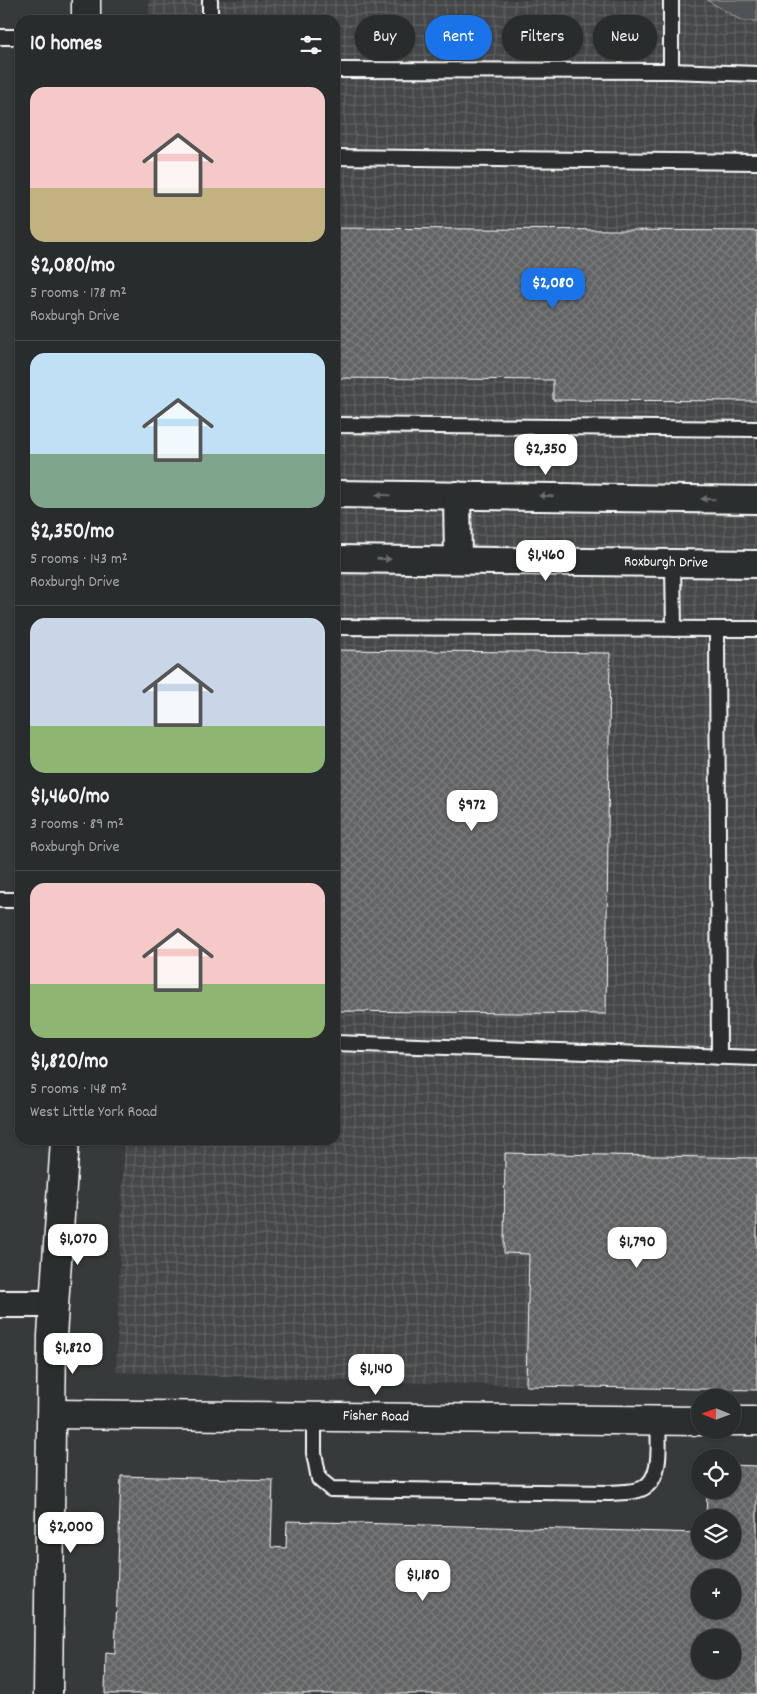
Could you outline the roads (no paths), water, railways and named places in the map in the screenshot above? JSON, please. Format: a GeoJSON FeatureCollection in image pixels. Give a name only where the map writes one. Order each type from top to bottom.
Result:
{"type":"FeatureCollection","features":[{"type":"Feature","properties":{"kind":"street"},"geometry":{"type":"LineString","coordinates":[[86,0],[86,15]]}},
{"type":"Feature","properties":{"kind":"street"},"geometry":{"type":"LineString","coordinates":[[340,494],[757,500]]}},
{"type":"Feature","properties":{"kind":"street"},"geometry":{"type":"LineString","coordinates":[[457,495],[458,560]]}},
{"type":"Feature","properties":{"kind":"street","name":"Roxburgh Drive"},"geometry":{"type":"LineString","coordinates":[[340,559],[757,564]]}},
{"type":"Feature","properties":{"kind":"street"},"geometry":{"type":"LineString","coordinates":[[48,1694],[54,1304],[65,1145]]}},
{"type":"Feature","properties":{"kind":"street"},"geometry":{"type":"LineString","coordinates":[[0,1304],[54,1304]]}},
{"type":"Feature","properties":{"kind":"street","name":"Fisher Road"},"geometry":{"type":"LineString","coordinates":[[52,1414],[691,1421]]}},
{"type":"Feature","properties":{"kind":"street"},"geometry":{"type":"LineString","coordinates":[[741,1421],[757,1421]]}},
{"type":"Feature","properties":{"kind":"lane"},"geometry":{"type":"LineString","coordinates":[[210,0],[210,15]]}},
{"type":"Feature","properties":{"kind":"lane"},"geometry":{"type":"LineString","coordinates":[[671,0],[671,71]]}},
{"type":"Feature","properties":{"kind":"lane"},"geometry":{"type":"LineString","coordinates":[[0,36],[15,37]]}},
{"type":"Feature","properties":{"kind":"lane"},"geometry":{"type":"LineString","coordinates":[[340,70],[671,71],[757,74]]}},
{"type":"Feature","properties":{"kind":"lane"},"geometry":{"type":"LineString","coordinates":[[340,157],[757,162]]}},
{"type":"Feature","properties":{"kind":"lane"},"geometry":{"type":"LineString","coordinates":[[340,425],[757,429]]}},
{"type":"Feature","properties":{"kind":"lane"},"geometry":{"type":"LineString","coordinates":[[673,562],[674,629]]}},
{"type":"Feature","properties":{"kind":"lane"},"geometry":{"type":"LineString","coordinates":[[340,627],[757,630]]}},
{"type":"Feature","properties":{"kind":"lane"},"geometry":{"type":"LineString","coordinates":[[717,629],[719,1057]]}},
{"type":"Feature","properties":{"kind":"lane"},"geometry":{"type":"LineString","coordinates":[[0,900],[15,900]]}},
{"type":"Feature","properties":{"kind":"lane"},"geometry":{"type":"LineString","coordinates":[[340,1043],[757,1058]]}},
{"type":"Feature","properties":{"kind":"lane"},"geometry":{"type":"LineString","coordinates":[[314,1417],[314,1453],[319,1479],[331,1489],[610,1493],[641,1489],[649,1484],[657,1469],[658,1420]]}}]}
